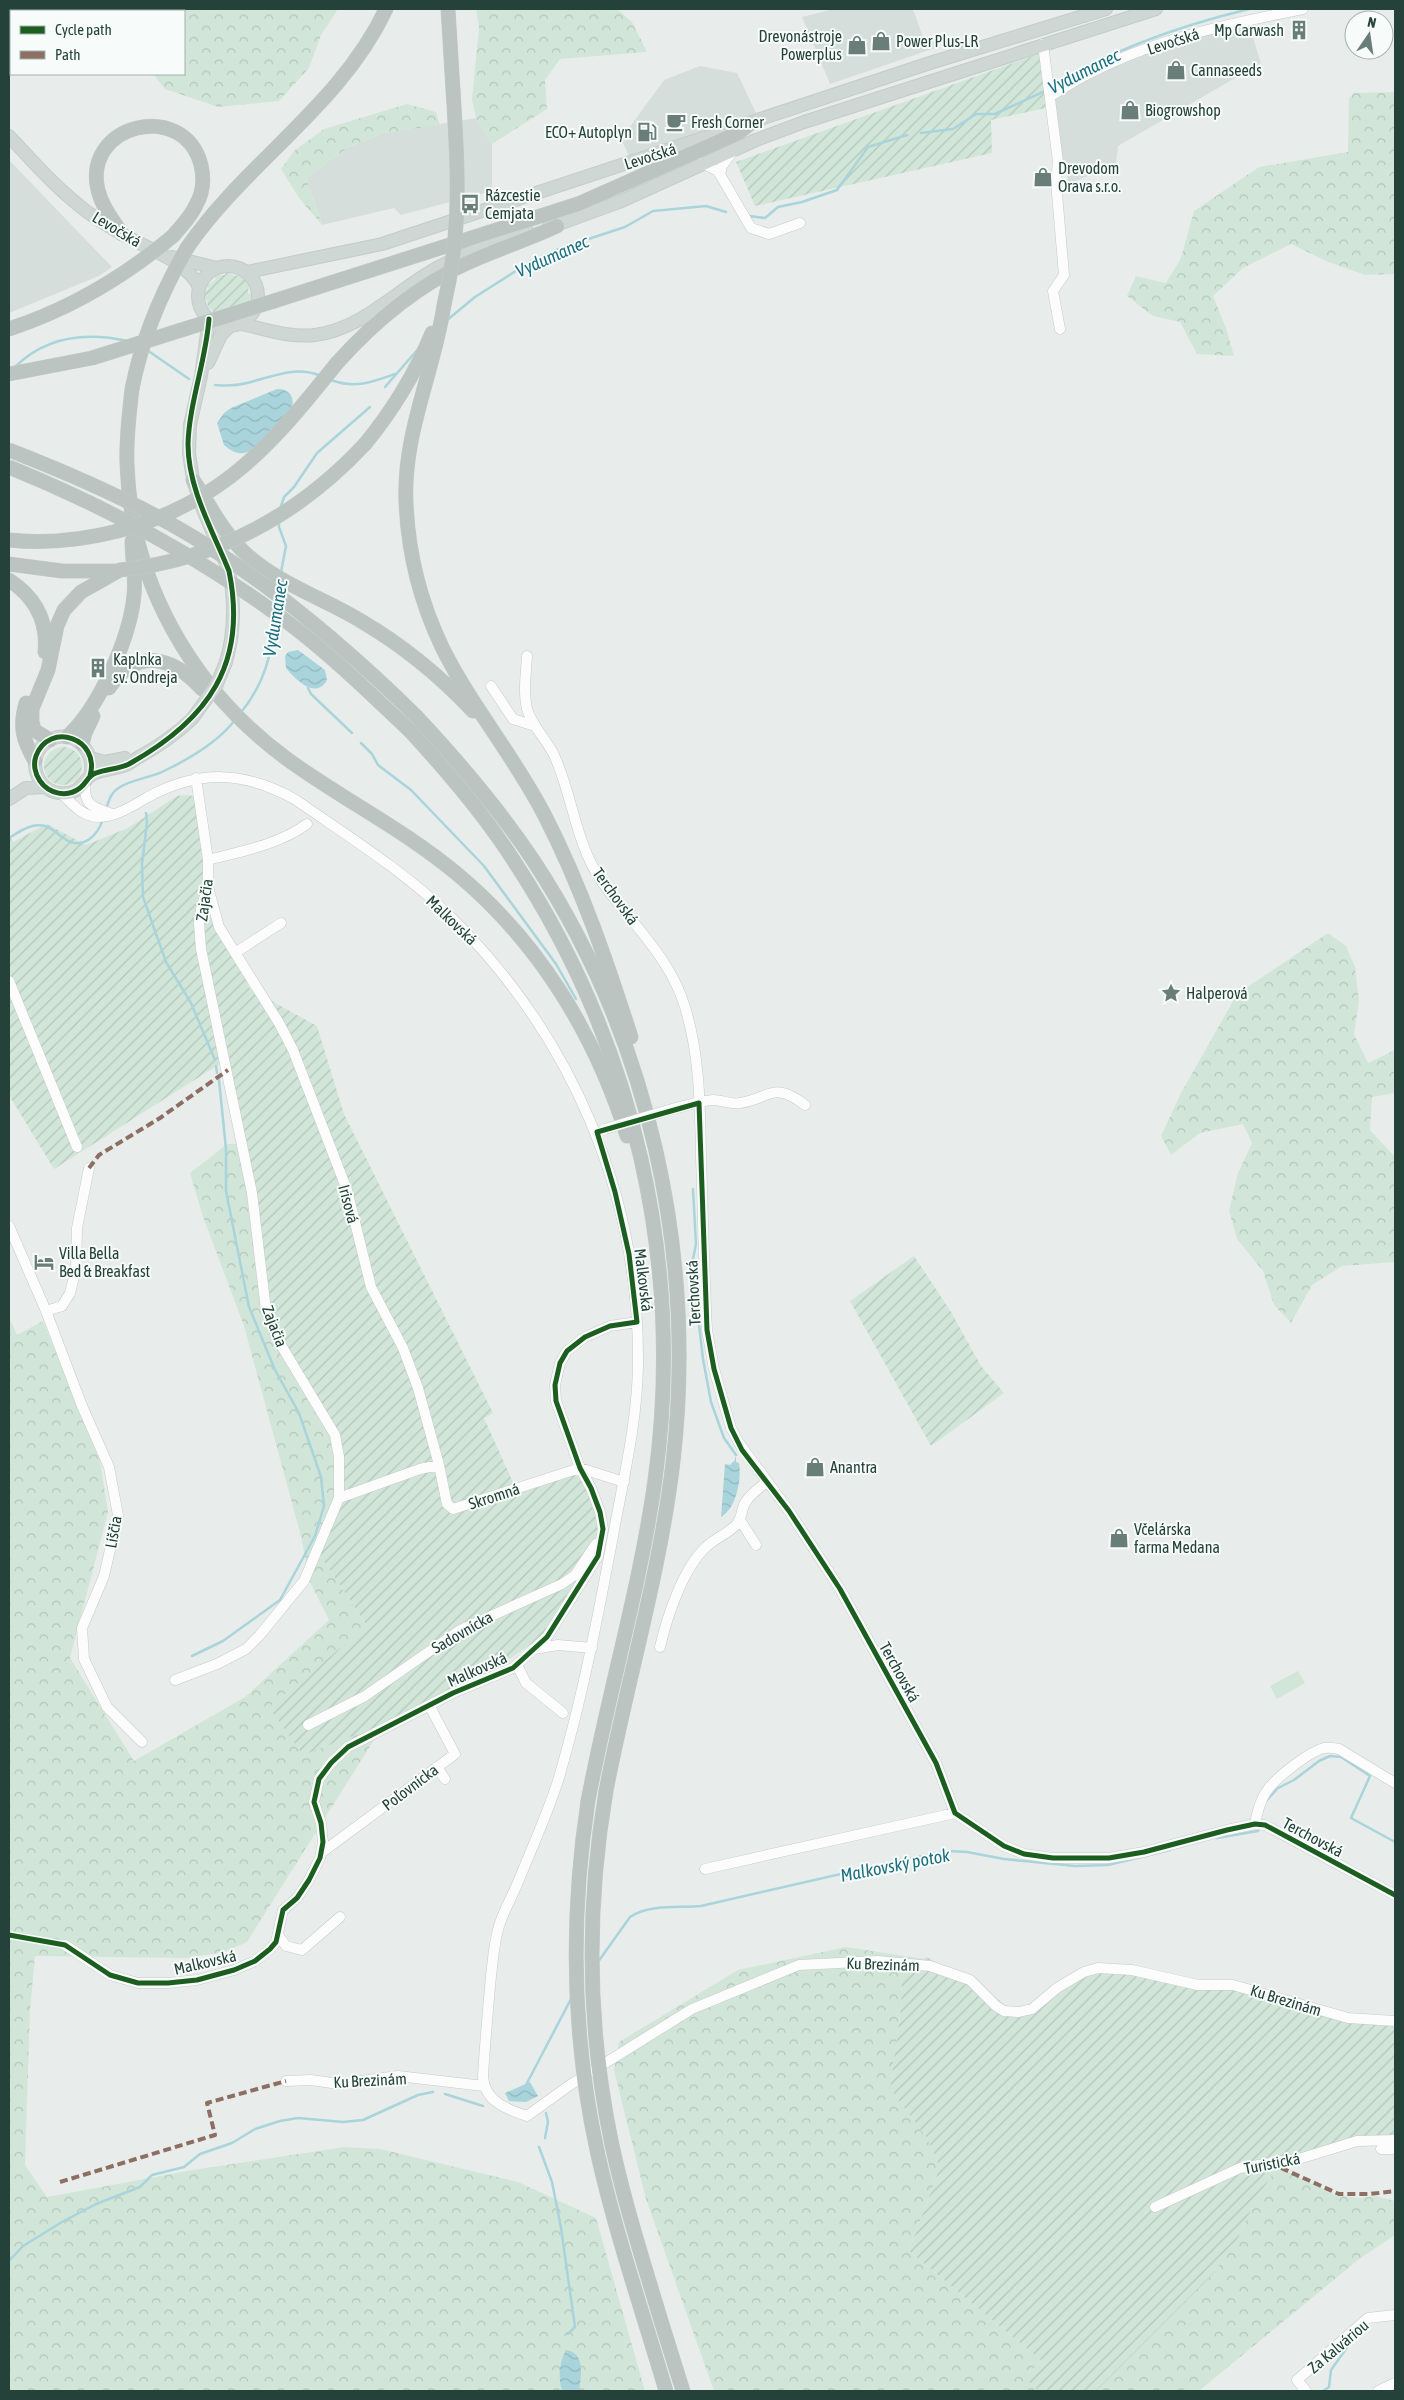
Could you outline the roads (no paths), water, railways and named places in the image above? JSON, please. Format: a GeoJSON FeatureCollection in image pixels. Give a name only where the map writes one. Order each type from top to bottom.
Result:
{"type":"FeatureCollection","features":[{"type":"Feature","properties":{"kind":"highway"},"geometry":{"type":"LineString","coordinates":[[386,9],[360,54],[331,91],[226,198],[187,248],[156,306],[140,353],[132,389],[127,446],[128,483],[139,544],[150,581],[170,627],[190,660],[229,709],[246,726],[289,760],[430,853],[465,881],[506,921],[554,981],[590,1043],[648,1186]]}},
{"type":"Feature","properties":{"kind":"highway"},"geometry":{"type":"LineString","coordinates":[[448,9],[458,210],[454,258],[439,335],[413,426],[406,477],[410,545],[426,608],[450,662],[544,814],[576,883],[604,956],[634,1047],[640,1089]]}},
{"type":"Feature","properties":{"kind":"highway"},"geometry":{"type":"LineString","coordinates":[[9,374],[92,358],[546,214],[601,195],[738,133],[750,124]]}},
{"type":"Feature","properties":{"kind":"highway"},"geometry":{"type":"LineString","coordinates":[[122,234],[100,198],[97,181],[99,164],[107,147],[122,133],[148,125],[164,127],[181,135],[192,146],[201,167],[202,189],[197,204],[173,236]]}},
{"type":"Feature","properties":{"kind":"highway"},"geometry":{"type":"LineString","coordinates":[[9,329],[45,316],[94,292],[134,266],[209,206],[226,198]]}},
{"type":"Feature","properties":{"kind":"highway"},"geometry":{"type":"LineString","coordinates":[[9,540],[47,542],[118,532],[168,514],[205,495],[230,478],[261,452],[287,426],[337,363],[382,318],[429,284],[464,264],[557,226]]}},
{"type":"Feature","properties":{"kind":"highway"},"geometry":{"type":"LineString","coordinates":[[9,564],[62,571],[120,570],[157,565],[211,550],[269,523],[314,493],[365,444],[396,404],[417,366],[444,305]]}},
{"type":"Feature","properties":{"kind":"highway"},"geometry":{"type":"LineString","coordinates":[[9,450],[96,486],[206,545],[270,589],[313,622],[376,676],[461,765],[510,827],[562,909],[605,995],[623,1039],[640,1089],[661,1175],[673,1247],[679,1328],[678,1394],[673,1464],[666,1511],[606,1791],[597,1849],[591,1928],[592,1995],[597,2054],[604,2101],[620,2181],[682,2391]]}},
{"type":"Feature","properties":{"kind":"highway"},"geometry":{"type":"LineString","coordinates":[[9,467],[115,515],[221,576],[313,643],[410,731],[458,784],[487,822],[542,905],[570,956],[606,1038],[621,1082],[648,1186],[656,1240],[663,1312],[664,1362],[659,1446],[643,1550],[588,1801],[580,1868],[576,1931],[578,2013],[583,2068],[593,2128],[609,2200],[666,2391]]}},
{"type":"Feature","properties":{"kind":"highway"},"geometry":{"type":"LineString","coordinates":[[193,480],[231,538],[248,555],[269,571],[361,621],[404,649],[462,700],[500,743]]}},
{"type":"Feature","properties":{"kind":"highway"},"geometry":{"type":"LineString","coordinates":[[67,737],[84,716],[106,680],[129,623],[134,593],[133,516]]}},
{"type":"Feature","properties":{"kind":"highway"},"geometry":{"type":"LineString","coordinates":[[50,740],[34,730],[31,716],[48,670],[60,618],[70,602],[81,592],[120,570]]}},
{"type":"Feature","properties":{"kind":"highway"},"geometry":{"type":"LineString","coordinates":[[9,580],[31,598],[40,613],[46,634],[42,664],[26,703],[21,727],[24,740],[35,765]]}},
{"type":"Feature","properties":{"kind":"highway"},"geometry":{"type":"LineString","coordinates":[[82,744],[88,724],[117,676],[128,668],[142,662],[158,661],[172,664],[189,674],[205,692],[229,709]]}},
{"type":"Feature","properties":{"kind":"main road","name":"Levočská"},"geometry":{"type":"LineString","coordinates":[[164,256],[217,268],[230,266],[246,272],[382,244],[930,64],[1106,9]]}},
{"type":"Feature","properties":{"kind":"main road","name":"Levočská"},"geometry":{"type":"LineString","coordinates":[[209,319],[217,324],[235,325],[291,336],[314,335],[338,330],[363,317],[424,276],[453,260],[499,241],[557,226],[619,202],[702,163],[804,122],[1156,9]]}},
{"type":"Feature","properties":{"kind":"main road","name":"Levočská"},"geometry":{"type":"LineString","coordinates":[[9,136],[44,175],[71,198],[122,234],[164,256],[191,274],[199,287]]}},
{"type":"Feature","properties":{"kind":"main road"},"geometry":{"type":"LineString","coordinates":[[9,799],[26,788],[45,787],[62,794],[74,791],[87,780],[128,764],[170,738],[192,719],[216,686],[226,662],[233,627],[232,586],[229,571],[193,480],[189,436],[201,376],[209,319],[199,304],[199,287],[207,274],[217,268]]}},
{"type":"Feature","properties":{"kind":"main road"},"geometry":{"type":"LineString","coordinates":[[201,376],[221,335],[252,315],[258,302],[256,283],[246,272]]}},
{"type":"Feature","properties":{"kind":"main road"},"geometry":{"type":"LineString","coordinates":[[9,791],[35,765],[40,749],[50,740],[67,737],[82,744],[91,758],[104,762],[138,758]]}},
{"type":"Feature","properties":{"kind":"main road"},"geometry":{"type":"LineString","coordinates":[[87,780],[91,758]]}},
{"type":"Feature","properties":{"kind":"main road"},"geometry":{"type":"LineString","coordinates":[[35,765],[38,779],[45,787]]}},
{"type":"Feature","properties":{"kind":"street","name":"Levočská"},"geometry":{"type":"LineString","coordinates":[[1050,94],[1093,71],[1140,52],[1241,20],[1303,9]]}},
{"type":"Feature","properties":{"kind":"street"},"geometry":{"type":"LineString","coordinates":[[1043,44],[1058,162],[1056,182],[1064,275],[1053,291],[1060,329]]}},
{"type":"Feature","properties":{"kind":"street"},"geometry":{"type":"LineString","coordinates":[[720,174],[722,166],[735,149]]}},
{"type":"Feature","properties":{"kind":"street"},"geometry":{"type":"LineString","coordinates":[[702,163],[716,168],[733,200],[741,210],[745,221],[751,228],[769,234],[800,223]]}},
{"type":"Feature","properties":{"kind":"street","name":"Terchovská"},"geometry":{"type":"LineString","coordinates":[[527,656],[527,709],[535,726],[553,753],[564,779],[584,846],[601,880],[652,945],[672,975],[685,1005],[694,1039],[699,1070],[707,1330],[714,1370],[731,1428],[742,1450],[767,1482],[840,1589],[936,1763],[954,1813]]}},
{"type":"Feature","properties":{"kind":"street"},"geometry":{"type":"LineString","coordinates":[[491,686],[513,719],[535,726]]}},
{"type":"Feature","properties":{"kind":"street","name":"Malkovská"},"geometry":{"type":"LineString","coordinates":[[96,812],[112,814],[179,783],[196,778],[226,776],[242,778],[279,791],[404,875],[436,903],[494,962],[536,1018],[601,1130],[629,1254],[637,1322],[638,1369],[632,1437],[592,1648],[559,1779],[498,1926],[487,2011],[484,2086]]}},
{"type":"Feature","properties":{"kind":"street","name":"Zajačia"},"geometry":{"type":"LineString","coordinates":[[175,1680],[217,1664],[246,1649],[259,1636],[304,1581],[339,1498],[339,1457],[335,1434],[278,1340],[266,1310],[252,1193],[201,949],[199,924],[201,909],[208,886],[208,860],[196,778]]}},
{"type":"Feature","properties":{"kind":"street"},"geometry":{"type":"LineString","coordinates":[[87,780],[86,800],[96,812]]}},
{"type":"Feature","properties":{"kind":"street"},"geometry":{"type":"LineString","coordinates":[[62,794],[80,811],[96,812]]}},
{"type":"Feature","properties":{"kind":"street","name":"Zajačia"},"geometry":{"type":"LineString","coordinates":[[208,860],[278,841],[292,835],[307,824]]}},
{"type":"Feature","properties":{"kind":"street","name":"Irisová"},"geometry":{"type":"LineString","coordinates":[[208,886],[219,927],[293,1050],[347,1190],[371,1286],[403,1348],[418,1388],[439,1465]]}},
{"type":"Feature","properties":{"kind":"street"},"geometry":{"type":"LineString","coordinates":[[234,953],[281,923]]}},
{"type":"Feature","properties":{"kind":"street"},"geometry":{"type":"LineString","coordinates":[[9,981],[77,1147]]}},
{"type":"Feature","properties":{"kind":"street"},"geometry":{"type":"LineString","coordinates":[[601,1130],[672,1109],[714,1100],[740,1103],[762,1095],[775,1093],[788,1095],[805,1105]]}},
{"type":"Feature","properties":{"kind":"street"},"geometry":{"type":"LineString","coordinates":[[46,1311],[62,1306],[70,1293],[78,1257],[77,1228],[90,1168]]}},
{"type":"Feature","properties":{"kind":"street","name":"Líščia"},"geometry":{"type":"LineString","coordinates":[[9,1226],[46,1311],[82,1406],[110,1466],[118,1515],[104,1576],[82,1628],[84,1659],[107,1707],[142,1742]]}},
{"type":"Feature","properties":{"kind":"street","name":"Malkovská"},"geometry":{"type":"LineString","coordinates":[[65,1945],[110,1975],[138,1983],[168,1983],[197,1980],[234,1970],[255,1961],[276,1942],[283,1910],[297,1898],[310,1880],[321,1853],[324,1842],[321,1823],[314,1802],[319,1779],[331,1763],[348,1748],[429,1705],[517,1665],[547,1637],[598,1556],[602,1544],[603,1529],[600,1512],[580,1468],[556,1401],[555,1385],[560,1363],[567,1351],[585,1337],[610,1326],[637,1322]]}},
{"type":"Feature","properties":{"kind":"street"},"geometry":{"type":"LineString","coordinates":[[339,1498],[420,1469],[439,1465]]}},
{"type":"Feature","properties":{"kind":"street","name":"Skromná"},"geometry":{"type":"LineString","coordinates":[[439,1465],[447,1504],[454,1509],[580,1468]]}},
{"type":"Feature","properties":{"kind":"street"},"geometry":{"type":"LineString","coordinates":[[580,1468],[624,1482]]}},
{"type":"Feature","properties":{"kind":"street"},"geometry":{"type":"LineString","coordinates":[[660,1647],[670,1610],[696,1556],[707,1545],[726,1534],[740,1520],[745,1503],[754,1492],[767,1482]]}},
{"type":"Feature","properties":{"kind":"street"},"geometry":{"type":"LineString","coordinates":[[740,1520],[756,1545]]}},
{"type":"Feature","properties":{"kind":"street","name":"Sadovnícka"},"geometry":{"type":"LineString","coordinates":[[308,1725],[365,1696],[460,1630],[562,1584],[575,1575],[592,1552],[603,1529]]}},
{"type":"Feature","properties":{"kind":"street"},"geometry":{"type":"LineString","coordinates":[[534,1649],[558,1645],[592,1648]]}},
{"type":"Feature","properties":{"kind":"street"},"geometry":{"type":"LineString","coordinates":[[517,1665],[526,1683],[564,1712]]}},
{"type":"Feature","properties":{"kind":"street","name":"Poľovnícka"},"geometry":{"type":"LineString","coordinates":[[321,1853],[454,1754],[429,1705]]}},
{"type":"Feature","properties":{"kind":"street"},"geometry":{"type":"LineString","coordinates":[[705,1870],[954,1813],[1004,1846],[1024,1854],[1053,1858],[1109,1858],[1144,1852],[1195,1837],[1259,1824],[1265,1794],[1272,1784],[1310,1754],[1323,1748],[1332,1747],[1339,1750],[1395,1783]]}},
{"type":"Feature","properties":{"kind":"street"},"geometry":{"type":"LineString","coordinates":[[437,1767],[446,1779]]}},
{"type":"Feature","properties":{"kind":"street","name":"Terchovská"},"geometry":{"type":"LineString","coordinates":[[1259,1824],[1395,1895]]}},
{"type":"Feature","properties":{"kind":"street"},"geometry":{"type":"LineString","coordinates":[[278,1936],[286,1946],[302,1950],[340,1917]]}},
{"type":"Feature","properties":{"kind":"street","name":"Ku Brezinám"},"geometry":{"type":"LineString","coordinates":[[286,2081],[311,2080],[339,2084],[398,2076],[484,2086],[492,2099],[504,2108],[527,2116],[570,2085],[692,2009],[799,1965],[878,1961],[930,1966],[970,1980],[996,2006],[1004,2011],[1019,2012],[1032,2009],[1057,1988],[1084,1972],[1098,1968],[1132,1970],[1198,1985],[1234,1985],[1348,2018],[1395,2022]]}},
{"type":"Feature","properties":{"kind":"street","name":"Turistická"},"geometry":{"type":"LineString","coordinates":[[1155,2207],[1240,2168],[1302,2158],[1357,2141],[1395,2140]]}},
{"type":"Feature","properties":{"kind":"street"},"geometry":{"type":"LineString","coordinates":[[1382,2149],[1395,2149]]}},
{"type":"Feature","properties":{"kind":"street","name":"Za Kalváriou"},"geometry":{"type":"LineString","coordinates":[[1305,2390],[1297,2380],[1355,2328],[1368,2318],[1395,2315]]}},
{"type":"Feature","properties":{"kind":"street"},"geometry":{"type":"LineString","coordinates":[[1378,2391],[1395,2383]]}},
{"type":"Feature","properties":{"kind":"water"},"geometry":{"type":"Polygon","coordinates":[[[277,389],[285,390],[290,394],[293,401],[291,409],[252,450],[237,453],[224,445],[217,423],[224,413],[231,408],[277,389]]]}},
{"type":"Feature","properties":{"kind":"water"},"geometry":{"type":"Polygon","coordinates":[[[298,650],[325,670],[327,680],[322,686],[312,688],[306,686],[286,668],[285,656],[288,652],[298,650]]]}},
{"type":"Feature","properties":{"kind":"water"},"geometry":{"type":"Polygon","coordinates":[[[736,1455],[736,1462],[739,1463],[740,1470],[739,1485],[731,1507],[721,1517],[725,1464],[730,1465],[735,1460],[736,1455]]]}},
{"type":"Feature","properties":{"kind":"water"},"geometry":{"type":"Polygon","coordinates":[[[530,2082],[538,2096],[526,2102],[509,2101],[505,2093],[530,2082]]]}},
{"type":"Feature","properties":{"kind":"water"},"geometry":{"type":"Polygon","coordinates":[[[566,2350],[577,2356],[581,2366],[579,2391],[562,2391],[560,2370],[566,2350]]]}},
{"type":"Feature","properties":{"kind":"waterway","name":"Vydumanec"},"geometry":{"type":"LineString","coordinates":[[1051,87],[1098,61],[1147,40],[1197,23],[1249,9]]}},
{"type":"Feature","properties":{"kind":"waterway","name":"Vydumanec"},"geometry":{"type":"LineString","coordinates":[[921,133],[953,129],[976,114],[995,114],[1047,90]]}},
{"type":"Feature","properties":{"kind":"waterway","name":"Vydumanec"},"geometry":{"type":"LineString","coordinates":[[749,216],[765,218],[778,207],[802,202],[837,190],[868,147],[907,135]]}},
{"type":"Feature","properties":{"kind":"waterway","name":"Vydumanec"},"geometry":{"type":"LineString","coordinates":[[446,321],[475,297],[530,262],[561,248],[625,227],[653,211],[706,206],[726,212]]}},
{"type":"Feature","properties":{"kind":"waterway"},"geometry":{"type":"LineString","coordinates":[[15,367],[40,349],[68,339],[97,337],[128,341]]}},
{"type":"Feature","properties":{"kind":"waterway","name":"Vydumanec"},"geometry":{"type":"LineString","coordinates":[[385,387],[419,348]]}},
{"type":"Feature","properties":{"kind":"waterway"},"geometry":{"type":"LineString","coordinates":[[147,350],[189,379]]}},
{"type":"Feature","properties":{"kind":"waterway"},"geometry":{"type":"LineString","coordinates":[[215,385],[239,385],[293,372],[311,373],[321,376]]}},
{"type":"Feature","properties":{"kind":"waterway"},"geometry":{"type":"LineString","coordinates":[[331,380],[339,383],[356,384],[371,382],[395,374]]}},
{"type":"Feature","properties":{"kind":"waterway","name":"Vydumanec"},"geometry":{"type":"LineString","coordinates":[[280,509],[284,497],[294,487],[317,453],[370,407]]}},
{"type":"Feature","properties":{"kind":"waterway","name":"Vydumanec"},"geometry":{"type":"LineString","coordinates":[[279,520],[279,527],[286,546],[281,572]]}},
{"type":"Feature","properties":{"kind":"waterway","name":"Vydumanec"},"geometry":{"type":"LineString","coordinates":[[242,711],[256,690],[266,668],[272,644],[274,619]]}},
{"type":"Feature","properties":{"kind":"waterway"},"geometry":{"type":"LineString","coordinates":[[308,688],[311,694],[352,733]]}},
{"type":"Feature","properties":{"kind":"waterway","name":"Vydumanec"},"geometry":{"type":"LineString","coordinates":[[106,809],[114,791],[125,784],[164,771],[183,761],[212,743],[235,720]]}},
{"type":"Feature","properties":{"kind":"waterway"},"geometry":{"type":"LineString","coordinates":[[361,743],[372,754],[378,765],[411,790],[484,866],[556,964],[576,999]]}},
{"type":"Feature","properties":{"kind":"waterway"},"geometry":{"type":"LineString","coordinates":[[146,813],[147,823],[142,864],[143,897],[166,962],[191,1003],[215,1060]]}},
{"type":"Feature","properties":{"kind":"waterway","name":"Vydumanec"},"geometry":{"type":"LineString","coordinates":[[9,838],[26,828],[40,825],[51,828],[72,842],[84,842],[94,836],[103,819]]}},
{"type":"Feature","properties":{"kind":"waterway"},"geometry":{"type":"LineString","coordinates":[[216,1066],[217,1073]]}},
{"type":"Feature","properties":{"kind":"waterway"},"geometry":{"type":"LineString","coordinates":[[192,1656],[223,1641],[280,1600],[315,1536],[324,1506],[321,1477],[299,1413],[275,1370],[249,1307],[226,1191],[226,1149],[219,1080]]}},
{"type":"Feature","properties":{"kind":"waterway"},"geometry":{"type":"LineString","coordinates":[[693,1189],[696,1244],[692,1264],[703,1359],[711,1402],[724,1438],[736,1455]]}},
{"type":"Feature","properties":{"kind":"waterway","name":"Malkovský potok"},"geometry":{"type":"LineString","coordinates":[[1267,1800],[1278,1788],[1294,1780],[1319,1761],[1330,1756],[1341,1757],[1370,1776],[1351,1818],[1395,1842]]}},
{"type":"Feature","properties":{"kind":"waterway","name":"Malkovský potok"},"geometry":{"type":"LineString","coordinates":[[1217,1838],[1258,1831],[1260,1827]]}},
{"type":"Feature","properties":{"kind":"waterway","name":"Malkovský potok"},"geometry":{"type":"LineString","coordinates":[[598,1962],[630,1917],[655,1908],[701,1906],[949,1851],[1075,1866],[1108,1865],[1170,1850]]}},
{"type":"Feature","properties":{"kind":"waterway","name":"Malkovský potok"},"geometry":{"type":"LineString","coordinates":[[526,2085],[572,1997]]}},
{"type":"Feature","properties":{"kind":"waterway"},"geometry":{"type":"LineString","coordinates":[[9,2261],[23,2246],[62,2222],[96,2204],[140,2187],[152,2175],[184,2167],[200,2154],[232,2143],[255,2129],[280,2121],[298,2118],[343,2122],[363,2120],[418,2095],[433,2092]]}},
{"type":"Feature","properties":{"kind":"waterway"},"geometry":{"type":"LineString","coordinates":[[445,2094],[483,2106]]}},
{"type":"Feature","properties":{"kind":"waterway"},"geometry":{"type":"LineString","coordinates":[[545,2138],[548,2122],[546,2113]]}},
{"type":"Feature","properties":{"kind":"waterway"},"geometry":{"type":"LineString","coordinates":[[539,2147],[552,2182],[561,2228],[575,2327],[568,2334]]}},
{"type":"Feature","properties":{"kind":"waterway"},"geometry":{"type":"LineString","coordinates":[[1323,2391],[1329,2387],[1331,2370],[1358,2332]]}},
{"type":"Feature","properties":{"kind":"place","name":"Mp Carwash"},"geometry":{"type":"Point","coordinates":[1299,30]}},
{"type":"Feature","properties":{"kind":"place","name":"Power Plus-LR"},"geometry":{"type":"Point","coordinates":[881,41]}},
{"type":"Feature","properties":{"kind":"place","name":"Drevonástroje Powerplus"},"geometry":{"type":"Point","coordinates":[857,45]}},
{"type":"Feature","properties":{"kind":"place","name":"Cannaseeds"},"geometry":{"type":"Point","coordinates":[1176,70]}},
{"type":"Feature","properties":{"kind":"place","name":"Biogrowshop"},"geometry":{"type":"Point","coordinates":[1130,110]}},
{"type":"Feature","properties":{"kind":"place","name":"Fresh Corner"},"geometry":{"type":"Point","coordinates":[676,122]}},
{"type":"Feature","properties":{"kind":"place","name":"ECO+ Autoplyn"},"geometry":{"type":"Point","coordinates":[647,132]}},
{"type":"Feature","properties":{"kind":"place","name":"Drevodom Orava s.r.o."},"geometry":{"type":"Point","coordinates":[1043,177]}},
{"type":"Feature","properties":{"kind":"place","name":"Rázcestie Cemjata"},"geometry":{"type":"Point","coordinates":[470,204]}},
{"type":"Feature","properties":{"kind":"place","name":"Kaplnka sv. Ondreja"},"geometry":{"type":"Point","coordinates":[98,668]}},
{"type":"Feature","properties":{"kind":"place","name":"Halperová"},"geometry":{"type":"Point","coordinates":[1171,993]}},
{"type":"Feature","properties":{"kind":"place","name":"Villa Bella Bed & Breakfast"},"geometry":{"type":"Point","coordinates":[44,1262]}},
{"type":"Feature","properties":{"kind":"place","name":"Anantra"},"geometry":{"type":"Point","coordinates":[815,1467]}},
{"type":"Feature","properties":{"kind":"place","name":"Včelárska farma Medana"},"geometry":{"type":"Point","coordinates":[1119,1538]}}]}
